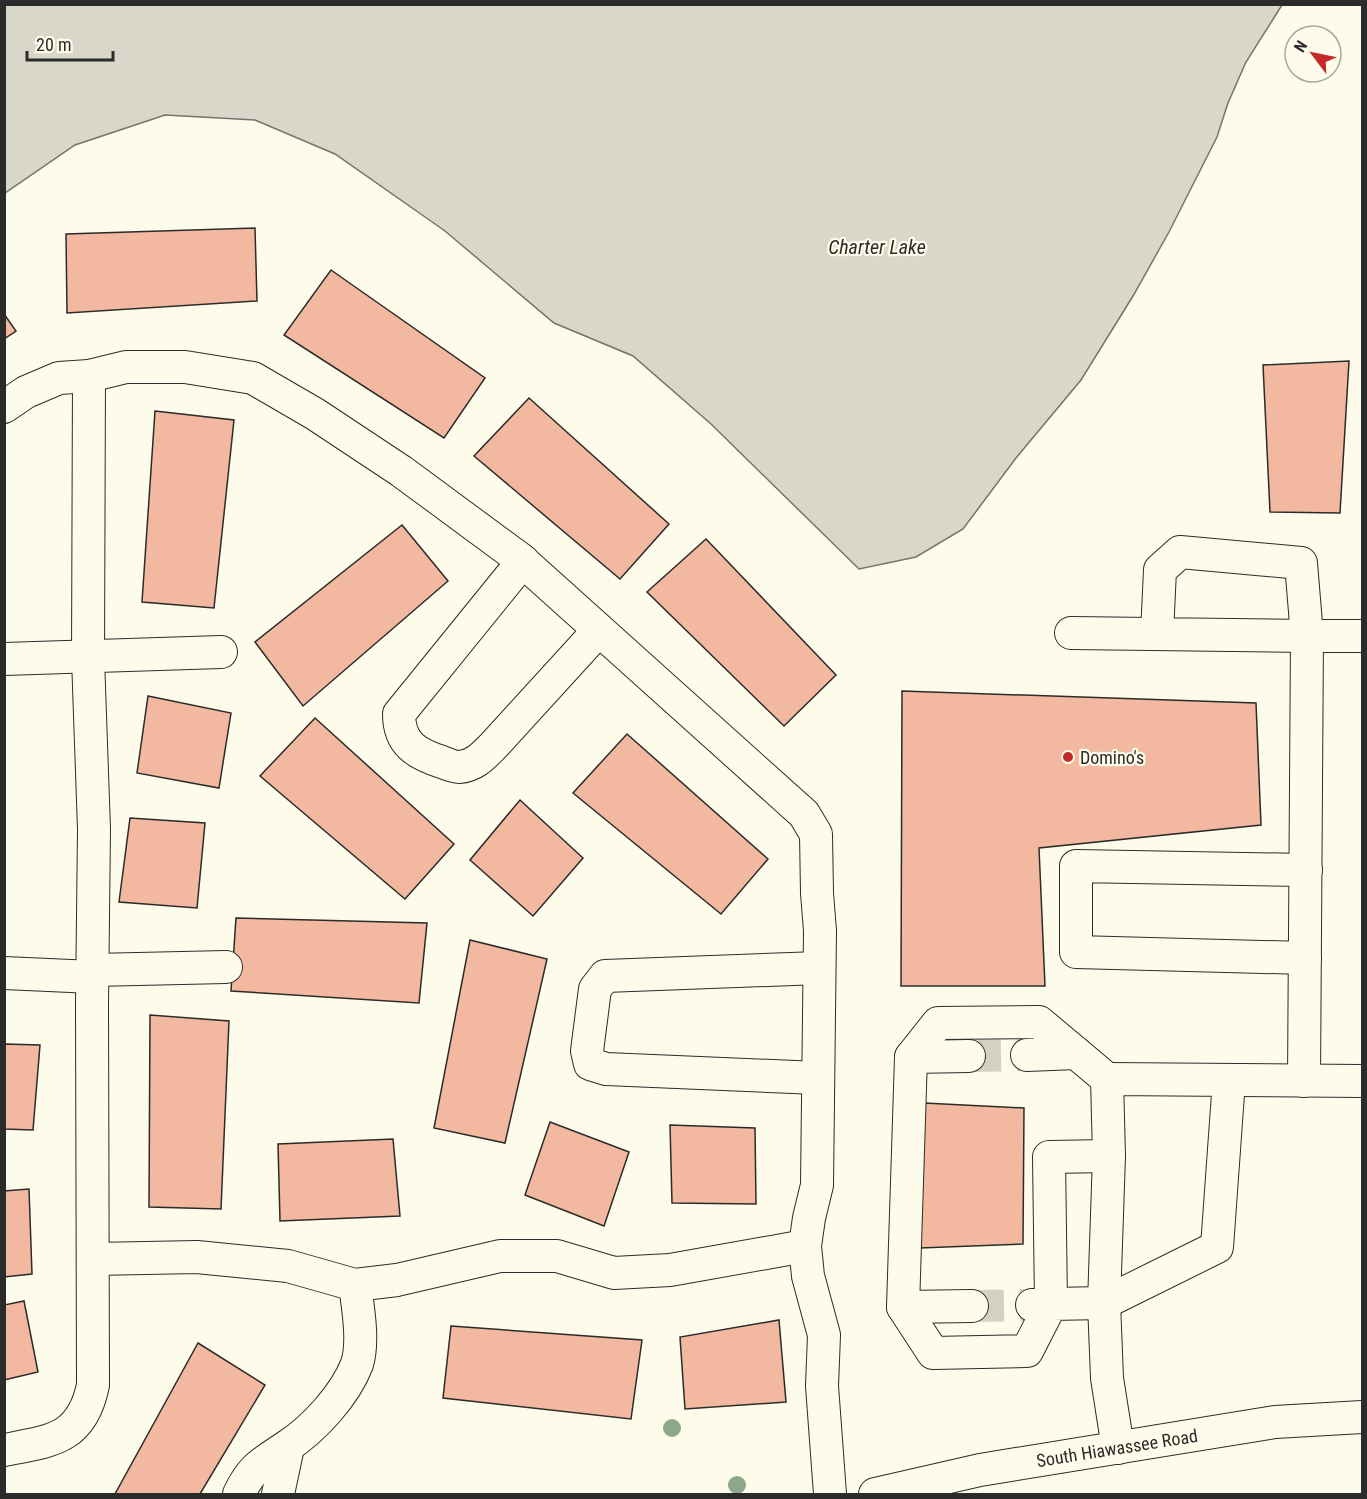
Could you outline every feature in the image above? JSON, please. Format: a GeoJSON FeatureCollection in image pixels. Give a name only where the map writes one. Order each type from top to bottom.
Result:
{"type":"FeatureCollection","features":[{"type":"Feature","properties":{"kind":"street"},"geometry":{"type":"LineString","coordinates":[[4,407],[26,392],[59,378],[88,376],[126,367],[185,367],[253,378],[315,414],[401,471],[523,561],[804,814],[816,834],[819,968],[817,1185],[805,1246],[808,1276],[824,1335],[822,1386],[830,1494]]}},
{"type":"Feature","properties":{"kind":"street"},"geometry":{"type":"LineString","coordinates":[[4,1450],[47,1442],[72,1430],[89,1404],[93,1385],[94,828],[88,658],[88,376]]}},
{"type":"Feature","properties":{"kind":"street"},"geometry":{"type":"LineString","coordinates":[[1157,634],[1160,570],[1180,552],[1301,563],[1307,636],[1304,1081]]}},
{"type":"Feature","properties":{"kind":"street"},"geometry":{"type":"LineString","coordinates":[[523,561],[399,714],[399,723],[410,746],[420,755],[458,767],[476,762],[494,746],[599,630]]}},
{"type":"Feature","properties":{"kind":"street"},"geometry":{"type":"LineString","coordinates":[[1071,633],[1362,636]]}},
{"type":"Feature","properties":{"kind":"street"},"geometry":{"type":"LineString","coordinates":[[4,660],[221,652]]}},
{"type":"Feature","properties":{"kind":"street"},"geometry":{"type":"LineString","coordinates":[[1305,958],[1076,952],[1076,866],[1306,870]]}},
{"type":"Feature","properties":{"kind":"street"},"geometry":{"type":"LineString","coordinates":[[4,973],[93,973],[226,967]]}},
{"type":"Feature","properties":{"kind":"street"},"geometry":{"type":"LineString","coordinates":[[818,1078],[606,1069],[590,1064],[587,1051],[595,989],[605,976],[819,968]]}},
{"type":"Feature","properties":{"kind":"street"},"geometry":{"type":"LineString","coordinates":[[1110,1156],[1049,1157],[1039,1305],[1027,1351],[933,1353],[903,1307],[911,1057],[938,1023],[1039,1022],[1107,1079],[1362,1081]]}},
{"type":"Feature","properties":{"kind":"street"},"geometry":{"type":"LineString","coordinates":[[1027,1054],[1076,1053]]}},
{"type":"Feature","properties":{"kind":"street"},"geometry":{"type":"LineString","coordinates":[[911,1057],[969,1056]]}},
{"type":"Feature","properties":{"kind":"street"},"geometry":{"type":"LineString","coordinates":[[1107,1079],[1110,1156],[1104,1303],[1107,1378],[1118,1448]]}},
{"type":"Feature","properties":{"kind":"street"},"geometry":{"type":"LineString","coordinates":[[1039,1305],[1104,1303],[1217,1246],[1229,1080]]}},
{"type":"Feature","properties":{"kind":"street"},"geometry":{"type":"LineString","coordinates":[[93,1259],[197,1257],[288,1266],[355,1286],[396,1280],[500,1256],[557,1256],[614,1273],[670,1270],[805,1246]]}},
{"type":"Feature","properties":{"kind":"street"},"geometry":{"type":"LineString","coordinates":[[239,1494],[247,1476],[267,1458],[288,1447],[338,1400],[357,1362],[359,1319],[355,1286]]}},
{"type":"Feature","properties":{"kind":"street"},"geometry":{"type":"LineString","coordinates":[[903,1307],[972,1306]]}},
{"type":"Feature","properties":{"kind":"street","name":"South Hiawassee Road"},"geometry":{"type":"LineString","coordinates":[[875,1494],[980,1470],[1275,1422],[1362,1417]]}},
{"type":"Feature","properties":{"kind":"street"},"geometry":{"type":"LineString","coordinates":[[278,1494],[288,1447]]}},
{"type":"Feature","properties":{"kind":"water","name":"Charter Lake"},"geometry":{"type":"Polygon","coordinates":[[[5,4],[1282,5],[1246,62],[1228,103],[1217,137],[1169,232],[1081,380],[1016,458],[963,529],[916,557],[859,569],[711,424],[633,356],[554,323],[445,231],[335,154],[255,120],[165,115],[75,145],[5,193],[5,4]]]}},
{"type":"Feature","properties":{"kind":"building"},"geometry":{"type":"Polygon","coordinates":[[[255,228],[257,301],[67,313],[66,234],[255,228]]]}},
{"type":"Feature","properties":{"kind":"building"},"geometry":{"type":"Polygon","coordinates":[[[331,270],[485,378],[444,438],[284,335],[331,270]]]}},
{"type":"Feature","properties":{"kind":"building"},"geometry":{"type":"Polygon","coordinates":[[[4,314],[16,331],[4,339],[4,314]]]}},
{"type":"Feature","properties":{"kind":"building"},"geometry":{"type":"Polygon","coordinates":[[[1349,361],[1340,513],[1270,512],[1263,365],[1349,361]]]}},
{"type":"Feature","properties":{"kind":"building"},"geometry":{"type":"Polygon","coordinates":[[[529,398],[669,524],[620,579],[474,456],[529,398]]]}},
{"type":"Feature","properties":{"kind":"building"},"geometry":{"type":"Polygon","coordinates":[[[155,411],[234,420],[214,608],[142,602],[155,411]]]}},
{"type":"Feature","properties":{"kind":"building"},"geometry":{"type":"Polygon","coordinates":[[[402,525],[448,581],[303,706],[255,642],[402,525]]]}},
{"type":"Feature","properties":{"kind":"building"},"geometry":{"type":"Polygon","coordinates":[[[706,539],[836,675],[784,726],[647,592],[706,539]]]}},
{"type":"Feature","properties":{"kind":"building"},"geometry":{"type":"Polygon","coordinates":[[[902,691],[1256,703],[1261,825],[1039,848],[1045,986],[901,986],[902,691]]]}},
{"type":"Feature","properties":{"kind":"building"},"geometry":{"type":"Polygon","coordinates":[[[148,696],[231,713],[219,788],[137,773],[148,696]]]}},
{"type":"Feature","properties":{"kind":"building"},"geometry":{"type":"Polygon","coordinates":[[[315,718],[454,844],[405,899],[260,776],[315,718]]]}},
{"type":"Feature","properties":{"kind":"building"},"geometry":{"type":"Polygon","coordinates":[[[627,734],[768,859],[721,914],[573,793],[627,734]]]}},
{"type":"Feature","properties":{"kind":"building"},"geometry":{"type":"Polygon","coordinates":[[[520,800],[583,858],[533,916],[470,860],[520,800]]]}},
{"type":"Feature","properties":{"kind":"building"},"geometry":{"type":"Polygon","coordinates":[[[130,818],[205,823],[197,908],[119,902],[130,818]]]}},
{"type":"Feature","properties":{"kind":"building"},"geometry":{"type":"Polygon","coordinates":[[[236,918],[427,923],[419,1003],[231,991],[236,918]]]}},
{"type":"Feature","properties":{"kind":"building"},"geometry":{"type":"Polygon","coordinates":[[[470,940],[547,959],[505,1143],[434,1128],[470,940]]]}},
{"type":"Feature","properties":{"kind":"building"},"geometry":{"type":"Polygon","coordinates":[[[150,1015],[229,1021],[221,1209],[149,1207],[150,1015]]]}},
{"type":"Feature","properties":{"kind":"building"},"geometry":{"type":"Polygon","coordinates":[[[4,1044],[40,1045],[33,1130],[4,1129],[4,1044]]]}},
{"type":"Feature","properties":{"kind":"building"},"geometry":{"type":"Polygon","coordinates":[[[924,1103],[1024,1108],[1023,1244],[920,1248],[924,1103]]]}},
{"type":"Feature","properties":{"kind":"building"},"geometry":{"type":"Polygon","coordinates":[[[550,1122],[629,1152],[604,1226],[525,1195],[550,1122]]]}},
{"type":"Feature","properties":{"kind":"building"},"geometry":{"type":"Polygon","coordinates":[[[670,1125],[755,1128],[756,1204],[672,1203],[670,1125]]]}},
{"type":"Feature","properties":{"kind":"building"},"geometry":{"type":"Polygon","coordinates":[[[393,1139],[400,1216],[280,1221],[278,1144],[393,1139]]]}},
{"type":"Feature","properties":{"kind":"building"},"geometry":{"type":"Polygon","coordinates":[[[29,1189],[32,1274],[4,1277],[4,1191],[29,1189]]]}},
{"type":"Feature","properties":{"kind":"building"},"geometry":{"type":"Polygon","coordinates":[[[24,1301],[38,1372],[4,1380],[4,1305],[24,1301]]]}},
{"type":"Feature","properties":{"kind":"building"},"geometry":{"type":"Polygon","coordinates":[[[779,1320],[786,1402],[685,1409],[680,1337],[779,1320]]]}},
{"type":"Feature","properties":{"kind":"building"},"geometry":{"type":"Polygon","coordinates":[[[451,1326],[642,1340],[631,1419],[443,1398],[451,1326]]]}},
{"type":"Feature","properties":{"kind":"building"},"geometry":{"type":"Polygon","coordinates":[[[198,1343],[265,1385],[200,1494],[115,1494],[198,1343]]]}},
{"type":"Feature","properties":{"kind":"tunnel"},"geometry":{"type":"LineString","coordinates":[[969,1056],[1027,1055]]}},
{"type":"Feature","properties":{"kind":"tunnel"},"geometry":{"type":"LineString","coordinates":[[972,1306],[1026,1305]]}},
{"type":"Feature","properties":{"kind":"place","name":"Domino's"},"geometry":{"type":"Point","coordinates":[1068,757]}}]}
